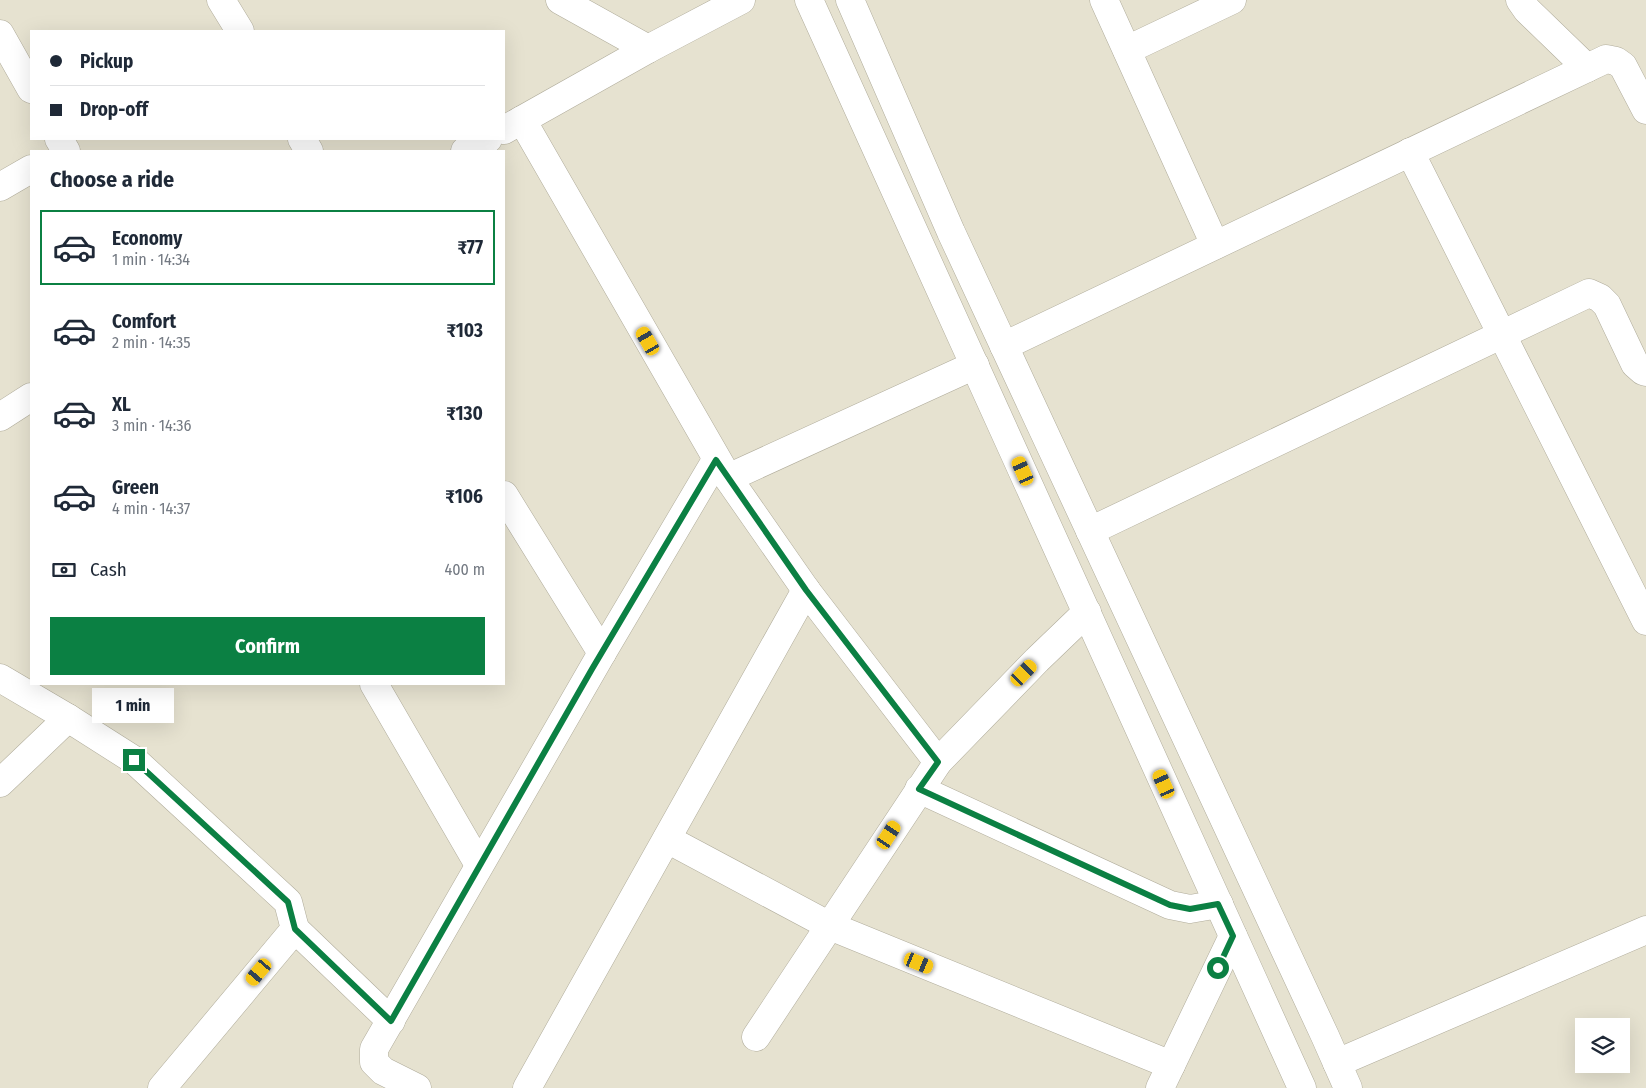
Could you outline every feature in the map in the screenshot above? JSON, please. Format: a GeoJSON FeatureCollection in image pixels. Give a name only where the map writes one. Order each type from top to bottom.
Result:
{"type":"FeatureCollection","features":[{"type":"Feature","properties":{"kind":"street"},"geometry":{"type":"LineString","coordinates":[[221,0],[239,30]]}},
{"type":"Feature","properties":{"kind":"street"},"geometry":{"type":"LineString","coordinates":[[560,0],[648,49]]}},
{"type":"Feature","properties":{"kind":"street"},"geometry":{"type":"LineString","coordinates":[[741,0],[648,49],[513,125],[722,469],[806,590],[938,762]]}},
{"type":"Feature","properties":{"kind":"street"},"geometry":{"type":"LineString","coordinates":[[809,0],[1302,1088]]}},
{"type":"Feature","properties":{"kind":"street"},"geometry":{"type":"LineString","coordinates":[[850,0],[951,232],[1348,1088]]}},
{"type":"Feature","properties":{"kind":"street"},"geometry":{"type":"LineString","coordinates":[[1104,0],[1215,245]]}},
{"type":"Feature","properties":{"kind":"street"},"geometry":{"type":"LineString","coordinates":[[1127,50],[1232,0]]}},
{"type":"Feature","properties":{"kind":"street"},"geometry":{"type":"LineString","coordinates":[[1520,0],[1527,10],[1586,68]]}},
{"type":"Feature","properties":{"kind":"street"},"geometry":{"type":"LineString","coordinates":[[0,34],[30,87]]}},
{"type":"Feature","properties":{"kind":"street"},"geometry":{"type":"LineString","coordinates":[[1004,346],[1606,59],[1616,61],[1623,66],[1646,110]]}},
{"type":"Feature","properties":{"kind":"street"},"geometry":{"type":"LineString","coordinates":[[467,150],[486,140]]}},
{"type":"Feature","properties":{"kind":"street"},"geometry":{"type":"LineString","coordinates":[[1410,152],[1646,621]]}},
{"type":"Feature","properties":{"kind":"street"},"geometry":{"type":"LineString","coordinates":[[0,187],[30,170]]}},
{"type":"Feature","properties":{"kind":"street"},"geometry":{"type":"LineString","coordinates":[[1090,531],[1502,336],[1588,293],[1600,298],[1607,305],[1635,364],[1646,372]]}},
{"type":"Feature","properties":{"kind":"street"},"geometry":{"type":"LineString","coordinates":[[417,1088],[383,1071],[374,1062],[374,1049],[602,653],[722,469],[975,365]]}},
{"type":"Feature","properties":{"kind":"street"},"geometry":{"type":"LineString","coordinates":[[0,416],[30,399]]}},
{"type":"Feature","properties":{"kind":"street"},"geometry":{"type":"LineString","coordinates":[[505,497],[602,653]]}},
{"type":"Feature","properties":{"kind":"street"},"geometry":{"type":"LineString","coordinates":[[527,1088],[806,590]]}},
{"type":"Feature","properties":{"kind":"street"},"geometry":{"type":"LineString","coordinates":[[756,1037],[938,762],[1086,612]]}},
{"type":"Feature","properties":{"kind":"street"},"geometry":{"type":"LineString","coordinates":[[0,678],[134,760],[288,902],[295,929],[391,1021]]}},
{"type":"Feature","properties":{"kind":"street"},"geometry":{"type":"LineString","coordinates":[[375,685],[479,865]]}},
{"type":"Feature","properties":{"kind":"street"},"geometry":{"type":"LineString","coordinates":[[0,783],[68,718]]}},
{"type":"Feature","properties":{"kind":"street"},"geometry":{"type":"LineString","coordinates":[[919,789],[1170,905],[1190,909],[1218,904]]}},
{"type":"Feature","properties":{"kind":"street"},"geometry":{"type":"LineString","coordinates":[[667,839],[830,926],[1165,1076],[1233,936]]}},
{"type":"Feature","properties":{"kind":"street"},"geometry":{"type":"LineString","coordinates":[[162,1088],[295,929]]}},
{"type":"Feature","properties":{"kind":"street"},"geometry":{"type":"LineString","coordinates":[[1337,1063],[1646,930]]}},
{"type":"Feature","properties":{"kind":"route"},"geometry":{"type":"LineString","coordinates":[[134,760],[187,811],[288,902],[295,929],[391,1021],[592,669],[716,460],[806,590],[938,762],[919,789],[1170,905],[1190,909],[1218,904],[1233,936],[1218,968]]}}]}
